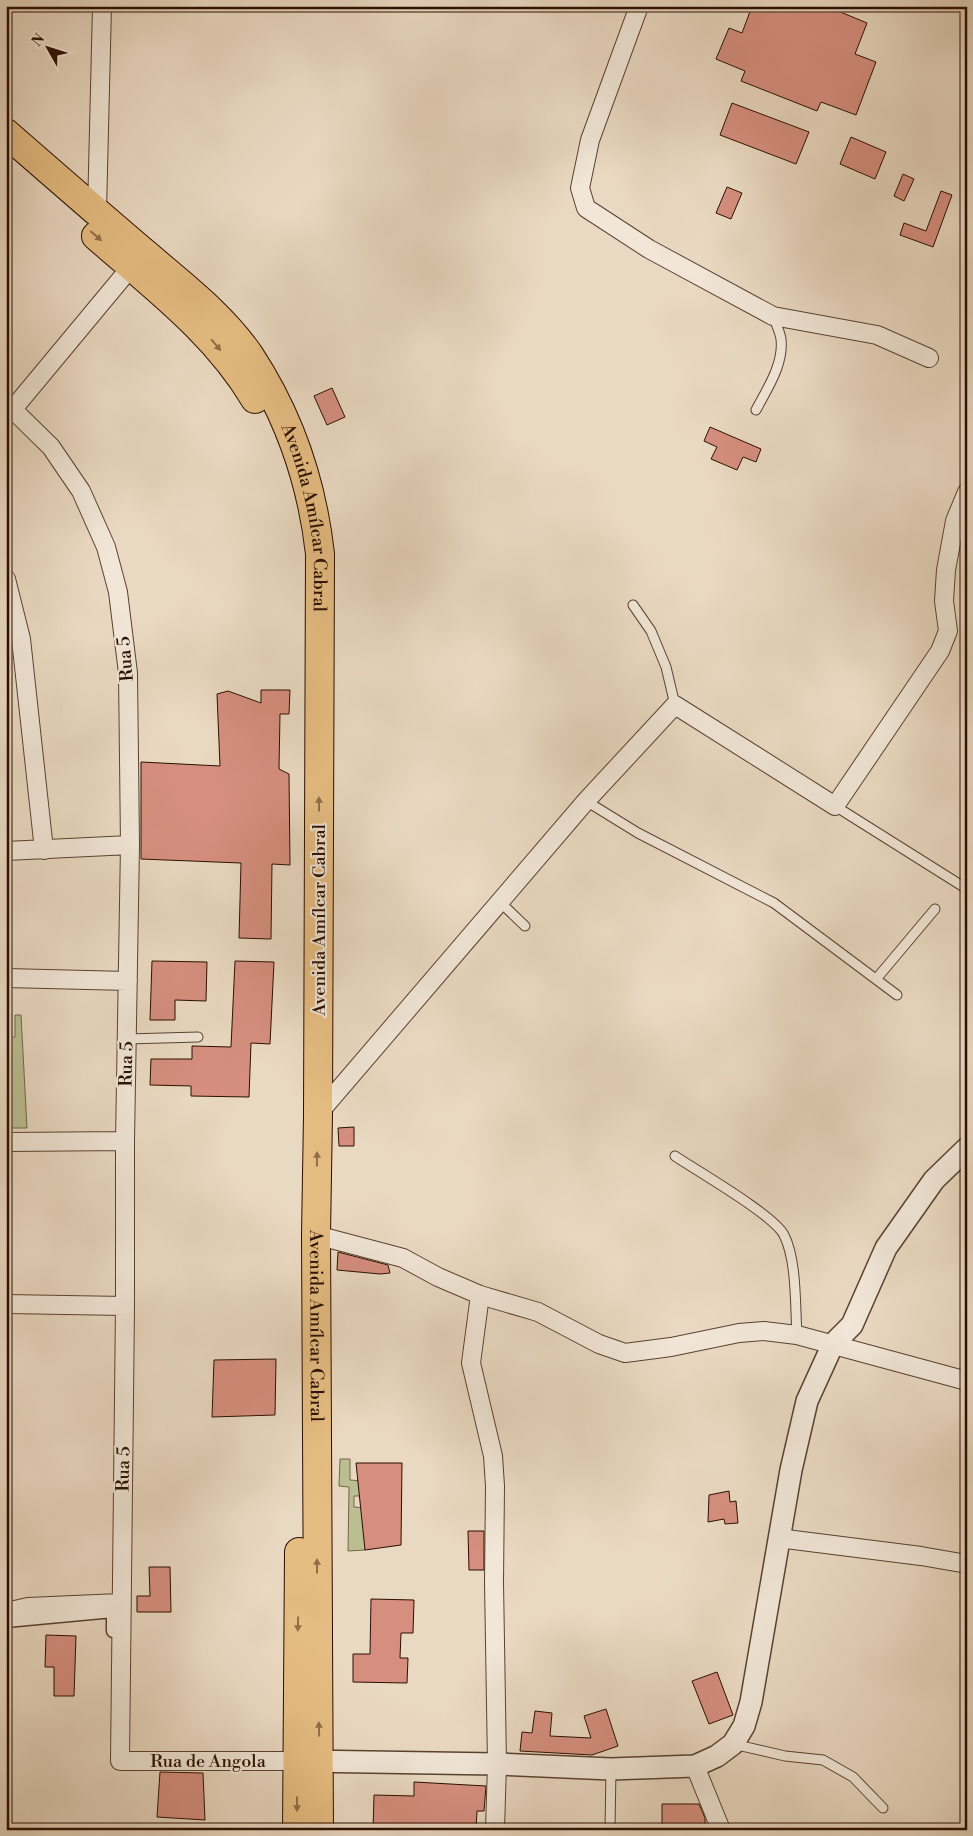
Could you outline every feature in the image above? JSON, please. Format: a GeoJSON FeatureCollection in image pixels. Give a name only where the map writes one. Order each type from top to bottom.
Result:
{"type":"FeatureCollection","features":[{"type":"Feature","properties":{"kind":"main road","name":"Avenida Amílcar Cabral"},"geometry":{"type":"LineString","coordinates":[[6,133],[205,304],[249,355],[281,409],[309,487],[320,554],[318,1114],[308,1761],[297,1830]]}},
{"type":"Feature","properties":{"kind":"main road","name":"Avenida Amílcar Cabral"},"geometry":{"type":"LineString","coordinates":[[6,158],[192,318],[239,374],[269,424],[281,454],[298,517],[301,557],[308,1761],[319,1830]]}},
{"type":"Feature","properties":{"kind":"street"},"geometry":{"type":"LineString","coordinates":[[97,212],[102,6]]}},
{"type":"Feature","properties":{"kind":"street"},"geometry":{"type":"LineString","coordinates":[[639,6],[590,140],[580,188],[586,208],[649,249],[773,316],[877,336],[929,358]]}},
{"type":"Feature","properties":{"kind":"street"},"geometry":{"type":"LineString","coordinates":[[10,406],[131,267]]}},
{"type":"Feature","properties":{"kind":"street","name":"Rua 5"},"geometry":{"type":"LineString","coordinates":[[10,406],[51,447],[80,491],[106,547],[118,592],[128,673],[130,845],[125,1141],[125,1306],[116,1757]]}},
{"type":"Feature","properties":{"kind":"street"},"geometry":{"type":"LineString","coordinates":[[318,1114],[586,802],[675,705],[835,806],[940,651],[948,630],[944,601],[946,570],[955,521],[967,492]]}},
{"type":"Feature","properties":{"kind":"street"},"geometry":{"type":"LineString","coordinates":[[6,579],[10,613],[21,639],[44,850]]}},
{"type":"Feature","properties":{"kind":"street"},"geometry":{"type":"LineString","coordinates":[[6,851],[130,845]]}},
{"type":"Feature","properties":{"kind":"street"},"geometry":{"type":"LineString","coordinates":[[6,978],[128,981]]}},
{"type":"Feature","properties":{"kind":"street"},"geometry":{"type":"LineString","coordinates":[[6,1142],[125,1141]]}},
{"type":"Feature","properties":{"kind":"street"},"geometry":{"type":"LineString","coordinates":[[308,1761],[497,1764],[611,1769],[695,1766],[717,1756],[733,1744],[744,1726],[751,1702],[778,1538],[807,1401],[833,1344],[852,1325],[886,1248],[934,1180],[967,1148]]}},
{"type":"Feature","properties":{"kind":"street"},"geometry":{"type":"LineString","coordinates":[[316,1235],[404,1258],[480,1295],[538,1312],[599,1344],[625,1353],[671,1347],[738,1334],[764,1332],[797,1335],[967,1381]]}},
{"type":"Feature","properties":{"kind":"street"},"geometry":{"type":"LineString","coordinates":[[480,1295],[471,1363],[493,1456],[495,1486],[494,1582],[497,1764],[495,1830]]}},
{"type":"Feature","properties":{"kind":"street"},"geometry":{"type":"LineString","coordinates":[[6,1304],[125,1306]]}},
{"type":"Feature","properties":{"kind":"street"},"geometry":{"type":"LineString","coordinates":[[778,1538],[921,1556],[967,1564]]}},
{"type":"Feature","properties":{"kind":"street"},"geometry":{"type":"LineString","coordinates":[[6,1612],[28,1607],[120,1603]]}},
{"type":"Feature","properties":{"kind":"street"},"geometry":{"type":"LineString","coordinates":[[6,1621],[113,1610],[116,1757]]}},
{"type":"Feature","properties":{"kind":"street","name":"Rua de Angola"},"geometry":{"type":"LineString","coordinates":[[116,1757],[308,1761]]}},
{"type":"Feature","properties":{"kind":"street"},"geometry":{"type":"LineString","coordinates":[[695,1766],[721,1830]]}},
{"type":"Feature","properties":{"kind":"lane"},"geometry":{"type":"LineString","coordinates":[[756,410],[773,378],[779,357],[781,339],[773,316]]}},
{"type":"Feature","properties":{"kind":"lane"},"geometry":{"type":"LineString","coordinates":[[633,605],[651,631],[666,667],[675,705]]}},
{"type":"Feature","properties":{"kind":"lane"},"geometry":{"type":"LineString","coordinates":[[586,802],[669,850],[774,903],[877,978],[897,995]]}},
{"type":"Feature","properties":{"kind":"lane"},"geometry":{"type":"LineString","coordinates":[[835,806],[967,889]]}},
{"type":"Feature","properties":{"kind":"lane"},"geometry":{"type":"LineString","coordinates":[[500,902],[525,926]]}},
{"type":"Feature","properties":{"kind":"lane"},"geometry":{"type":"LineString","coordinates":[[877,978],[936,909]]}},
{"type":"Feature","properties":{"kind":"lane"},"geometry":{"type":"LineString","coordinates":[[127,1039],[198,1037]]}},
{"type":"Feature","properties":{"kind":"lane"},"geometry":{"type":"LineString","coordinates":[[675,1156],[766,1217],[783,1234],[790,1254],[797,1335]]}},
{"type":"Feature","properties":{"kind":"lane"},"geometry":{"type":"LineString","coordinates":[[733,1744],[785,1756],[823,1760],[853,1777],[883,1808]]}},
{"type":"Feature","properties":{"kind":"lane"},"geometry":{"type":"LineString","coordinates":[[610,1830],[611,1769]]}},
{"type":"Feature","properties":{"kind":"green space"},"geometry":{"type":"Polygon","coordinates":[[[15,1015],[21,1015],[27,1128],[6,1128],[6,1037],[15,1037],[15,1015]]]}},
{"type":"Feature","properties":{"kind":"green space"},"geometry":{"type":"Polygon","coordinates":[[[340,1459],[350,1459],[350,1480],[363,1481],[362,1496],[354,1496],[354,1507],[370,1508],[365,1550],[348,1551],[349,1487],[339,1486],[340,1459]]]}},
{"type":"Feature","properties":{"kind":"building"},"geometry":{"type":"Polygon","coordinates":[[[752,6],[826,6],[867,23],[855,54],[876,62],[856,115],[821,102],[817,111],[741,81],[745,71],[716,59],[729,28],[742,33],[752,6]]]}},
{"type":"Feature","properties":{"kind":"building"},"geometry":{"type":"Polygon","coordinates":[[[732,103],[809,132],[796,164],[720,135],[732,103]]]}},
{"type":"Feature","properties":{"kind":"building"},"geometry":{"type":"Polygon","coordinates":[[[851,137],[886,152],[875,179],[840,164],[851,137]]]}},
{"type":"Feature","properties":{"kind":"building"},"geometry":{"type":"Polygon","coordinates":[[[903,174],[914,179],[904,201],[894,196],[903,174]]]}},
{"type":"Feature","properties":{"kind":"building"},"geometry":{"type":"Polygon","coordinates":[[[727,187],[742,193],[731,219],[716,213],[727,187]]]}},
{"type":"Feature","properties":{"kind":"building"},"geometry":{"type":"Polygon","coordinates":[[[941,191],[952,195],[933,247],[900,235],[904,223],[926,231],[941,191]]]}},
{"type":"Feature","properties":{"kind":"building"},"geometry":{"type":"Polygon","coordinates":[[[332,388],[345,417],[327,425],[314,396],[332,388]]]}},
{"type":"Feature","properties":{"kind":"building"},"geometry":{"type":"Polygon","coordinates":[[[710,427],[761,449],[756,462],[743,457],[737,470],[711,459],[717,447],[704,441],[710,427]]]}},
{"type":"Feature","properties":{"kind":"building"},"geometry":{"type":"Polygon","coordinates":[[[261,690],[290,690],[289,714],[280,714],[279,769],[289,774],[290,865],[272,864],[271,939],[239,938],[241,863],[141,859],[141,762],[220,766],[217,694],[228,691],[261,703],[261,690]]]}},
{"type":"Feature","properties":{"kind":"building"},"geometry":{"type":"Polygon","coordinates":[[[152,961],[207,962],[206,1001],[175,1000],[175,1020],[150,1020],[152,961]]]}},
{"type":"Feature","properties":{"kind":"building"},"geometry":{"type":"Polygon","coordinates":[[[235,961],[274,962],[270,1044],[251,1043],[249,1097],[191,1096],[191,1086],[150,1085],[151,1059],[192,1059],[192,1046],[231,1047],[235,961]]]}},
{"type":"Feature","properties":{"kind":"building"},"geometry":{"type":"Polygon","coordinates":[[[354,1127],[354,1146],[339,1146],[338,1128],[354,1127]]]}},
{"type":"Feature","properties":{"kind":"building"},"geometry":{"type":"Polygon","coordinates":[[[338,1252],[388,1265],[390,1273],[380,1274],[337,1270],[338,1252]]]}},
{"type":"Feature","properties":{"kind":"building"},"geometry":{"type":"Polygon","coordinates":[[[276,1359],[275,1415],[212,1417],[214,1360],[276,1359]]]}},
{"type":"Feature","properties":{"kind":"building"},"geometry":{"type":"Polygon","coordinates":[[[356,1463],[402,1463],[401,1545],[365,1550],[356,1463]]]}},
{"type":"Feature","properties":{"kind":"building"},"geometry":{"type":"Polygon","coordinates":[[[729,1491],[730,1502],[736,1501],[738,1523],[725,1524],[724,1519],[708,1522],[709,1495],[729,1491]]]}},
{"type":"Feature","properties":{"kind":"building"},"geometry":{"type":"Polygon","coordinates":[[[468,1531],[484,1531],[484,1570],[469,1570],[468,1531]]]}},
{"type":"Feature","properties":{"kind":"building"},"geometry":{"type":"Polygon","coordinates":[[[149,1567],[170,1567],[171,1612],[137,1612],[137,1596],[150,1596],[149,1567]]]}},
{"type":"Feature","properties":{"kind":"building"},"geometry":{"type":"Polygon","coordinates":[[[371,1599],[414,1600],[413,1633],[401,1633],[400,1658],[408,1658],[407,1683],[353,1682],[353,1654],[370,1654],[371,1599]]]}},
{"type":"Feature","properties":{"kind":"building"},"geometry":{"type":"Polygon","coordinates":[[[46,1635],[76,1636],[74,1696],[54,1696],[54,1667],[45,1667],[46,1635]]]}},
{"type":"Feature","properties":{"kind":"building"},"geometry":{"type":"Polygon","coordinates":[[[717,1672],[733,1715],[709,1724],[692,1681],[717,1672]]]}},
{"type":"Feature","properties":{"kind":"building"},"geometry":{"type":"Polygon","coordinates":[[[606,1709],[618,1746],[592,1755],[520,1751],[522,1732],[532,1733],[535,1711],[552,1713],[550,1736],[591,1738],[584,1716],[606,1709]]]}},
{"type":"Feature","properties":{"kind":"building"},"geometry":{"type":"Polygon","coordinates":[[[160,1772],[203,1773],[205,1820],[157,1817],[160,1772]]]}},
{"type":"Feature","properties":{"kind":"building"},"geometry":{"type":"Polygon","coordinates":[[[414,1782],[486,1786],[484,1811],[477,1811],[476,1830],[373,1830],[374,1795],[414,1796],[414,1782]]]}},
{"type":"Feature","properties":{"kind":"building"},"geometry":{"type":"Polygon","coordinates":[[[662,1804],[699,1804],[705,1818],[705,1830],[662,1830],[662,1804]]]}}]}
